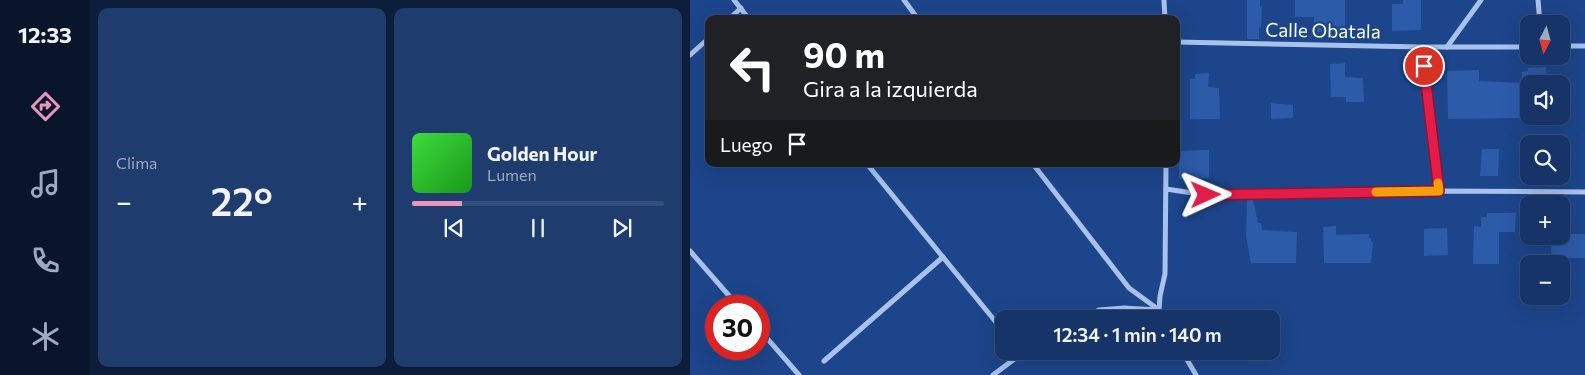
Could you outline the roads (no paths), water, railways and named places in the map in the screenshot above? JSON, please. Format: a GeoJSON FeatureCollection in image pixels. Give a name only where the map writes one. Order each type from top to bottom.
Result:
{"type":"FeatureCollection","features":[{"type":"Feature","properties":{"kind":"street"},"geometry":{"type":"LineString","coordinates":[[734,0],[746,15]]}},
{"type":"Feature","properties":{"kind":"street"},"geometry":{"type":"LineString","coordinates":[[904,0],[915,15]]}},
{"type":"Feature","properties":{"kind":"street"},"geometry":{"type":"LineString","coordinates":[[1164,0],[1164,15]]}},
{"type":"Feature","properties":{"kind":"street"},"geometry":{"type":"LineString","coordinates":[[1447,47],[1481,0]]}},
{"type":"Feature","properties":{"kind":"street"},"geometry":{"type":"LineString","coordinates":[[1538,0],[1539,15]]}},
{"type":"Feature","properties":{"kind":"street"},"geometry":{"type":"LineString","coordinates":[[733,15],[740,8]]}},
{"type":"Feature","properties":{"kind":"street"},"geometry":{"type":"LineString","coordinates":[[690,55],[705,42]]}},
{"type":"Feature","properties":{"kind":"street","name":"Calle Obatala"},"geometry":{"type":"LineString","coordinates":[[1180,42],[1520,47]]}},
{"type":"Feature","properties":{"kind":"street"},"geometry":{"type":"LineString","coordinates":[[1570,46],[1585,46]]}},
{"type":"Feature","properties":{"kind":"street"},"geometry":{"type":"LineString","coordinates":[[1422,47],[1439,191]]}},
{"type":"Feature","properties":{"kind":"street"},"geometry":{"type":"LineString","coordinates":[[869,167],[995,321]]}},
{"type":"Feature","properties":{"kind":"street"},"geometry":{"type":"LineString","coordinates":[[1035,167],[1129,288],[1159,310]]}},
{"type":"Feature","properties":{"kind":"street"},"geometry":{"type":"LineString","coordinates":[[1159,310],[1165,274],[1166,167]]}},
{"type":"Feature","properties":{"kind":"street"},"geometry":{"type":"LineString","coordinates":[[1166,189],[1206,195],[1439,191],[1585,192]]}},
{"type":"Feature","properties":{"kind":"street"},"geometry":{"type":"LineString","coordinates":[[690,251],[728,295]]}},
{"type":"Feature","properties":{"kind":"street"},"geometry":{"type":"LineString","coordinates":[[824,361],[943,257]]}},
{"type":"Feature","properties":{"kind":"street"},"geometry":{"type":"LineString","coordinates":[[1099,310],[1124,308],[1159,310]]}},
{"type":"Feature","properties":{"kind":"street"},"geometry":{"type":"LineString","coordinates":[[770,342],[799,375]]}},
{"type":"Feature","properties":{"kind":"street"},"geometry":{"type":"LineString","coordinates":[[993,375],[1012,360]]}},
{"type":"Feature","properties":{"kind":"street"},"geometry":{"type":"LineString","coordinates":[[1187,360],[1196,375]]}}]}
